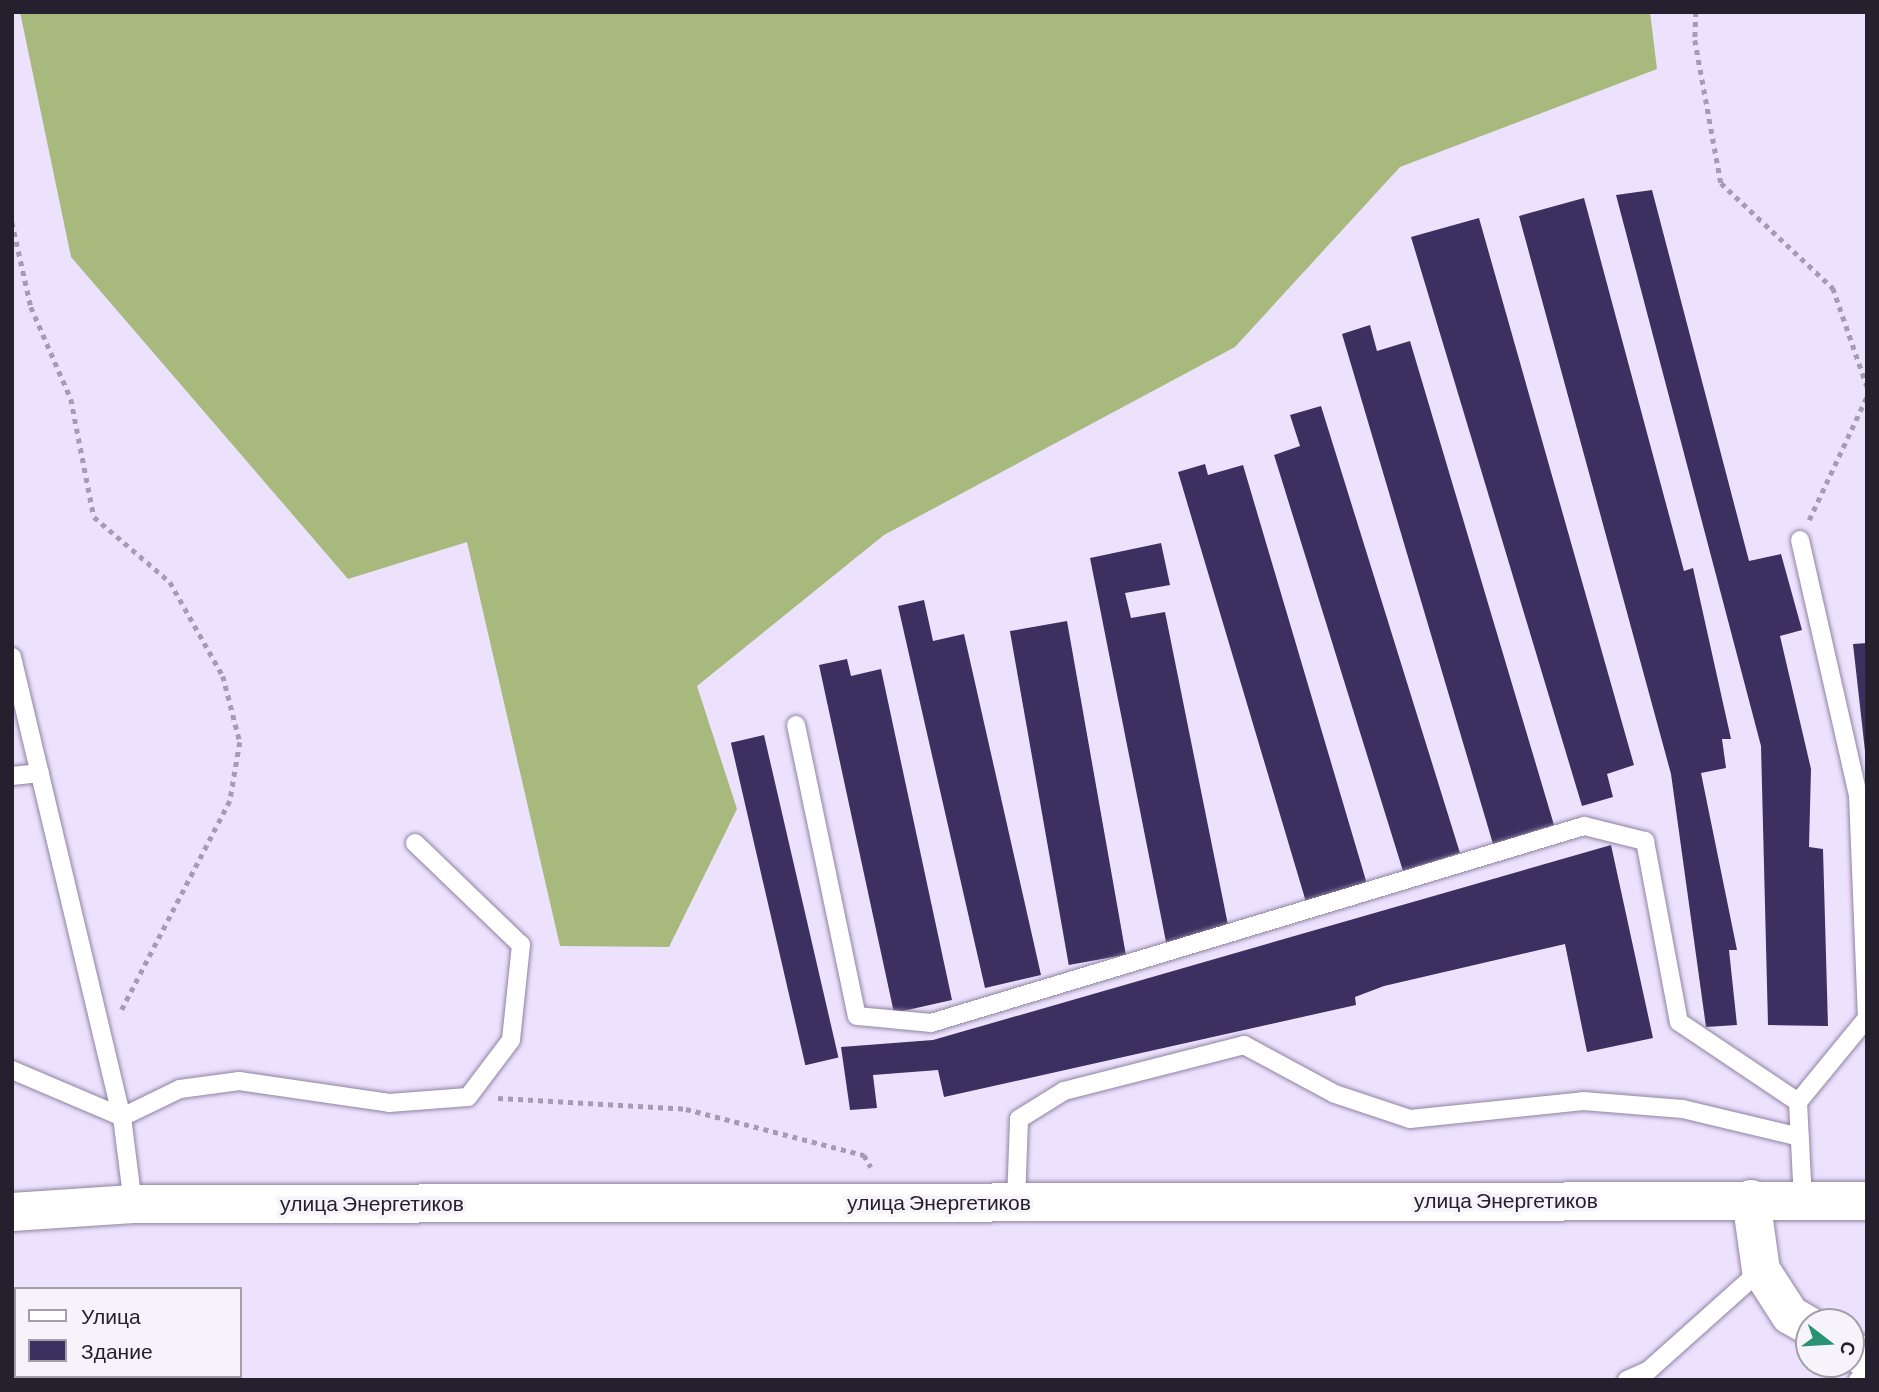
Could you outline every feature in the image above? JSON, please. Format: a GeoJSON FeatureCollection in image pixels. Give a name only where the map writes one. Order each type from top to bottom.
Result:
{"type":"FeatureCollection","features":[{"type":"Feature","properties":{"kind":"main road","name":"улица Энергетиков"},"geometry":{"type":"LineString","coordinates":[[12,1212],[133,1204],[1751,1199],[1867,1201]]}},
{"type":"Feature","properties":{"kind":"main road"},"geometry":{"type":"LineString","coordinates":[[1751,1199],[1761,1270],[1790,1315],[1795,1318]]}},
{"type":"Feature","properties":{"kind":"lane"},"geometry":{"type":"LineString","coordinates":[[1800,540],[1858,795],[1867,1018],[1798,1102],[1803,1200]]}},
{"type":"Feature","properties":{"kind":"lane"},"geometry":{"type":"LineString","coordinates":[[12,657],[122,1117],[133,1204]]}},
{"type":"Feature","properties":{"kind":"lane"},"geometry":{"type":"LineString","coordinates":[[796,725],[857,1016],[931,1023],[1584,826],[1645,841],[1679,1022],[1798,1102]]}},
{"type":"Feature","properties":{"kind":"lane"},"geometry":{"type":"LineString","coordinates":[[12,776],[40,773]]}},
{"type":"Feature","properties":{"kind":"lane"},"geometry":{"type":"LineString","coordinates":[[12,1070],[122,1117],[180,1089],[239,1081],[389,1104],[468,1097],[511,1040],[521,945],[415,843]]}},
{"type":"Feature","properties":{"kind":"lane"},"geometry":{"type":"LineString","coordinates":[[1016,1202],[1019,1119],[1064,1091],[1244,1045],[1335,1094],[1410,1119],[1583,1101],[1683,1110],[1800,1138]]}},
{"type":"Feature","properties":{"kind":"lane"},"geometry":{"type":"LineString","coordinates":[[1627,1380],[1649,1370],[1761,1270]]}},
{"type":"Feature","properties":{"kind":"lane"},"geometry":{"type":"LineString","coordinates":[[1858,1380],[1867,1373]]}},
{"type":"Feature","properties":{"kind":"path"},"geometry":{"type":"LineString","coordinates":[[1696,12],[1695,40],[1721,183],[1833,288],[1867,386]]}},
{"type":"Feature","properties":{"kind":"path"},"geometry":{"type":"LineString","coordinates":[[12,222],[31,307],[71,399],[94,517],[170,582],[223,676],[240,742],[230,801],[129,999],[103,1038]]}},
{"type":"Feature","properties":{"kind":"path"},"geometry":{"type":"LineString","coordinates":[[1800,540],[1867,396]]}},
{"type":"Feature","properties":{"kind":"path"},"geometry":{"type":"LineString","coordinates":[[468,1097],[686,1109],[864,1155],[889,1202]]}},
{"type":"Feature","properties":{"kind":"green space"},"geometry":{"type":"Polygon","coordinates":[[[20,12],[1650,12],[1657,69],[1400,167],[1235,347],[884,535],[697,686],[737,809],[669,947],[560,946],[467,542],[348,579],[71,257],[20,12]]]}},
{"type":"Feature","properties":{"kind":"building"},"geometry":{"type":"Polygon","coordinates":[[[1652,190],[1749,561],[1781,554],[1802,630],[1780,636],[1811,769],[1809,847],[1823,849],[1828,1026],[1768,1025],[1761,746],[1616,195],[1652,190]]]}},
{"type":"Feature","properties":{"kind":"building"},"geometry":{"type":"Polygon","coordinates":[[[1584,198],[1684,571],[1693,568],[1731,739],[1722,739],[1726,768],[1701,773],[1737,950],[1729,950],[1737,1025],[1706,1027],[1671,774],[1519,216],[1584,198]]]}},
{"type":"Feature","properties":{"kind":"building"},"geometry":{"type":"Polygon","coordinates":[[[1479,218],[1634,765],[1607,774],[1613,797],[1582,806],[1411,237],[1479,218]]]}},
{"type":"Feature","properties":{"kind":"building"},"geometry":{"type":"Polygon","coordinates":[[[1370,325],[1377,351],[1410,341],[1554,825],[1493,844],[1342,334],[1370,325]]]}},
{"type":"Feature","properties":{"kind":"building"},"geometry":{"type":"Polygon","coordinates":[[[1321,406],[1460,853],[1403,871],[1274,455],[1300,446],[1290,415],[1321,406]]]}},
{"type":"Feature","properties":{"kind":"building"},"geometry":{"type":"Polygon","coordinates":[[[1205,464],[1208,475],[1243,465],[1367,884],[1306,902],[1178,472],[1205,464]]]}},
{"type":"Feature","properties":{"kind":"building"},"geometry":{"type":"Polygon","coordinates":[[[1161,543],[1170,585],[1125,593],[1131,618],[1165,612],[1229,930],[1166,942],[1090,558],[1161,543]]]}},
{"type":"Feature","properties":{"kind":"building"},"geometry":{"type":"Polygon","coordinates":[[[924,600],[933,641],[964,634],[1041,975],[985,988],[898,606],[924,600]]]}},
{"type":"Feature","properties":{"kind":"building"},"geometry":{"type":"Polygon","coordinates":[[[1067,621],[1126,955],[1069,965],[1010,631],[1067,621]]]}},
{"type":"Feature","properties":{"kind":"building"},"geometry":{"type":"Polygon","coordinates":[[[1867,643],[1867,751],[1865,751],[1853,644],[1867,643]]]}},
{"type":"Feature","properties":{"kind":"building"},"geometry":{"type":"Polygon","coordinates":[[[847,659],[851,676],[881,669],[952,1000],[894,1013],[819,665],[847,659]]]}},
{"type":"Feature","properties":{"kind":"building"},"geometry":{"type":"Polygon","coordinates":[[[764,735],[838,1058],[805,1065],[731,743],[764,735]]]}},
{"type":"Feature","properties":{"kind":"building"},"geometry":{"type":"Polygon","coordinates":[[[1611,845],[1653,1038],[1587,1052],[1565,944],[1384,986],[1355,997],[1356,1005],[944,1097],[938,1070],[873,1075],[877,1108],[850,1110],[841,1047],[933,1040],[1611,845]]]}}]}
